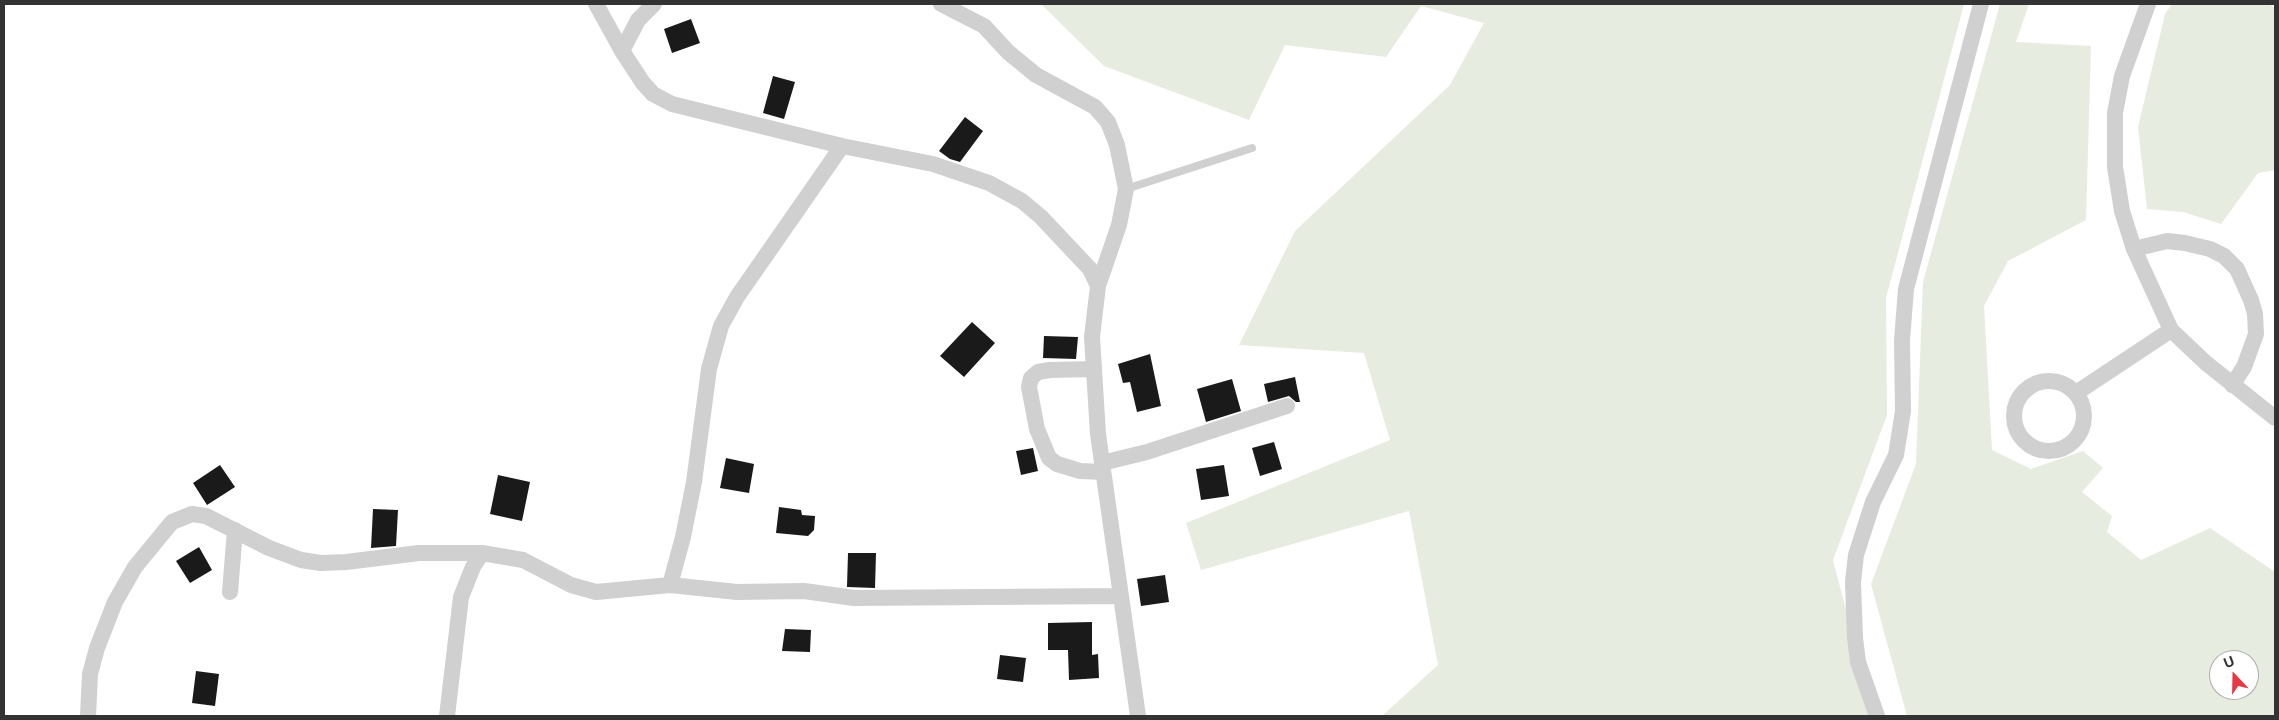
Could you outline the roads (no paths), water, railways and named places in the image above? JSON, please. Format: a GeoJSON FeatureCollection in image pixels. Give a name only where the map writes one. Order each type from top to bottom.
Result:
{"type":"FeatureCollection","features":[{"type":"Feature","properties":{"kind":"street"},"geometry":{"type":"LineString","coordinates":[[596,4],[622,51],[643,83],[653,94],[672,104],[842,146],[933,164],[989,183],[1022,201],[1068,244],[1090,269],[1098,286]]}},
{"type":"Feature","properties":{"kind":"street"},"geometry":{"type":"LineString","coordinates":[[622,51],[638,20],[654,4]]}},
{"type":"Feature","properties":{"kind":"street"},"geometry":{"type":"LineString","coordinates":[[941,4],[984,26],[1029,71],[1095,107],[1108,122],[1117,145],[1126,189],[1119,225],[1098,286],[1092,337],[1098,434],[1138,716]]}},
{"type":"Feature","properties":{"kind":"street"},"geometry":{"type":"LineString","coordinates":[[1877,716],[1858,662],[1853,582],[1856,555],[1873,502],[1896,455],[1904,412],[1902,340],[1906,289],[1981,4]]}},
{"type":"Feature","properties":{"kind":"street"},"geometry":{"type":"LineString","coordinates":[[2148,4],[2122,76],[2115,113],[2115,167],[2122,211],[2134,249],[2171,330],[2232,385],[2275,418]]}},
{"type":"Feature","properties":{"kind":"street"},"geometry":{"type":"LineString","coordinates":[[670,585],[683,537],[694,482],[708,370],[721,326],[736,297],[842,146]]}},
{"type":"Feature","properties":{"kind":"street"},"geometry":{"type":"LineString","coordinates":[[2134,249],[2167,241],[2185,243],[2210,249],[2224,256],[2237,269],[2252,300],[2256,334],[2244,367],[2232,385]]}},
{"type":"Feature","properties":{"kind":"street"},"geometry":{"type":"LineString","coordinates":[[2076,393],[2171,330]]}},
{"type":"Feature","properties":{"kind":"street"},"geometry":{"type":"LineString","coordinates":[[1094,369],[1050,370],[1038,372],[1031,378],[1028,387],[1037,429],[1049,458],[1057,464],[1080,470],[1103,468],[1286,406]]}},
{"type":"Feature","properties":{"kind":"street"},"geometry":{"type":"LineString","coordinates":[[2044,381],[2067,385],[2076,393],[2082,403],[2085,414],[2083,426],[2078,437],[2070,445],[2059,450],[2036,450],[2026,444],[2018,435],[2013,412],[2023,391],[2044,381]]}},
{"type":"Feature","properties":{"kind":"street"},"geometry":{"type":"LineString","coordinates":[[88,716],[90,674],[96,648],[115,602],[151,546],[172,522],[184,515],[200,515],[283,554],[301,560],[321,563],[419,554],[482,553],[523,560],[571,585],[596,592],[670,585],[737,592],[804,591],[854,598],[1122,596]]}},
{"type":"Feature","properties":{"kind":"street"},"geometry":{"type":"LineString","coordinates":[[230,592],[235,530]]}},
{"type":"Feature","properties":{"kind":"street"},"geometry":{"type":"LineString","coordinates":[[447,716],[462,597],[473,567],[482,553]]}},
{"type":"Feature","properties":{"kind":"lane"},"geometry":{"type":"LineString","coordinates":[[1126,189],[1252,148]]}}]}
